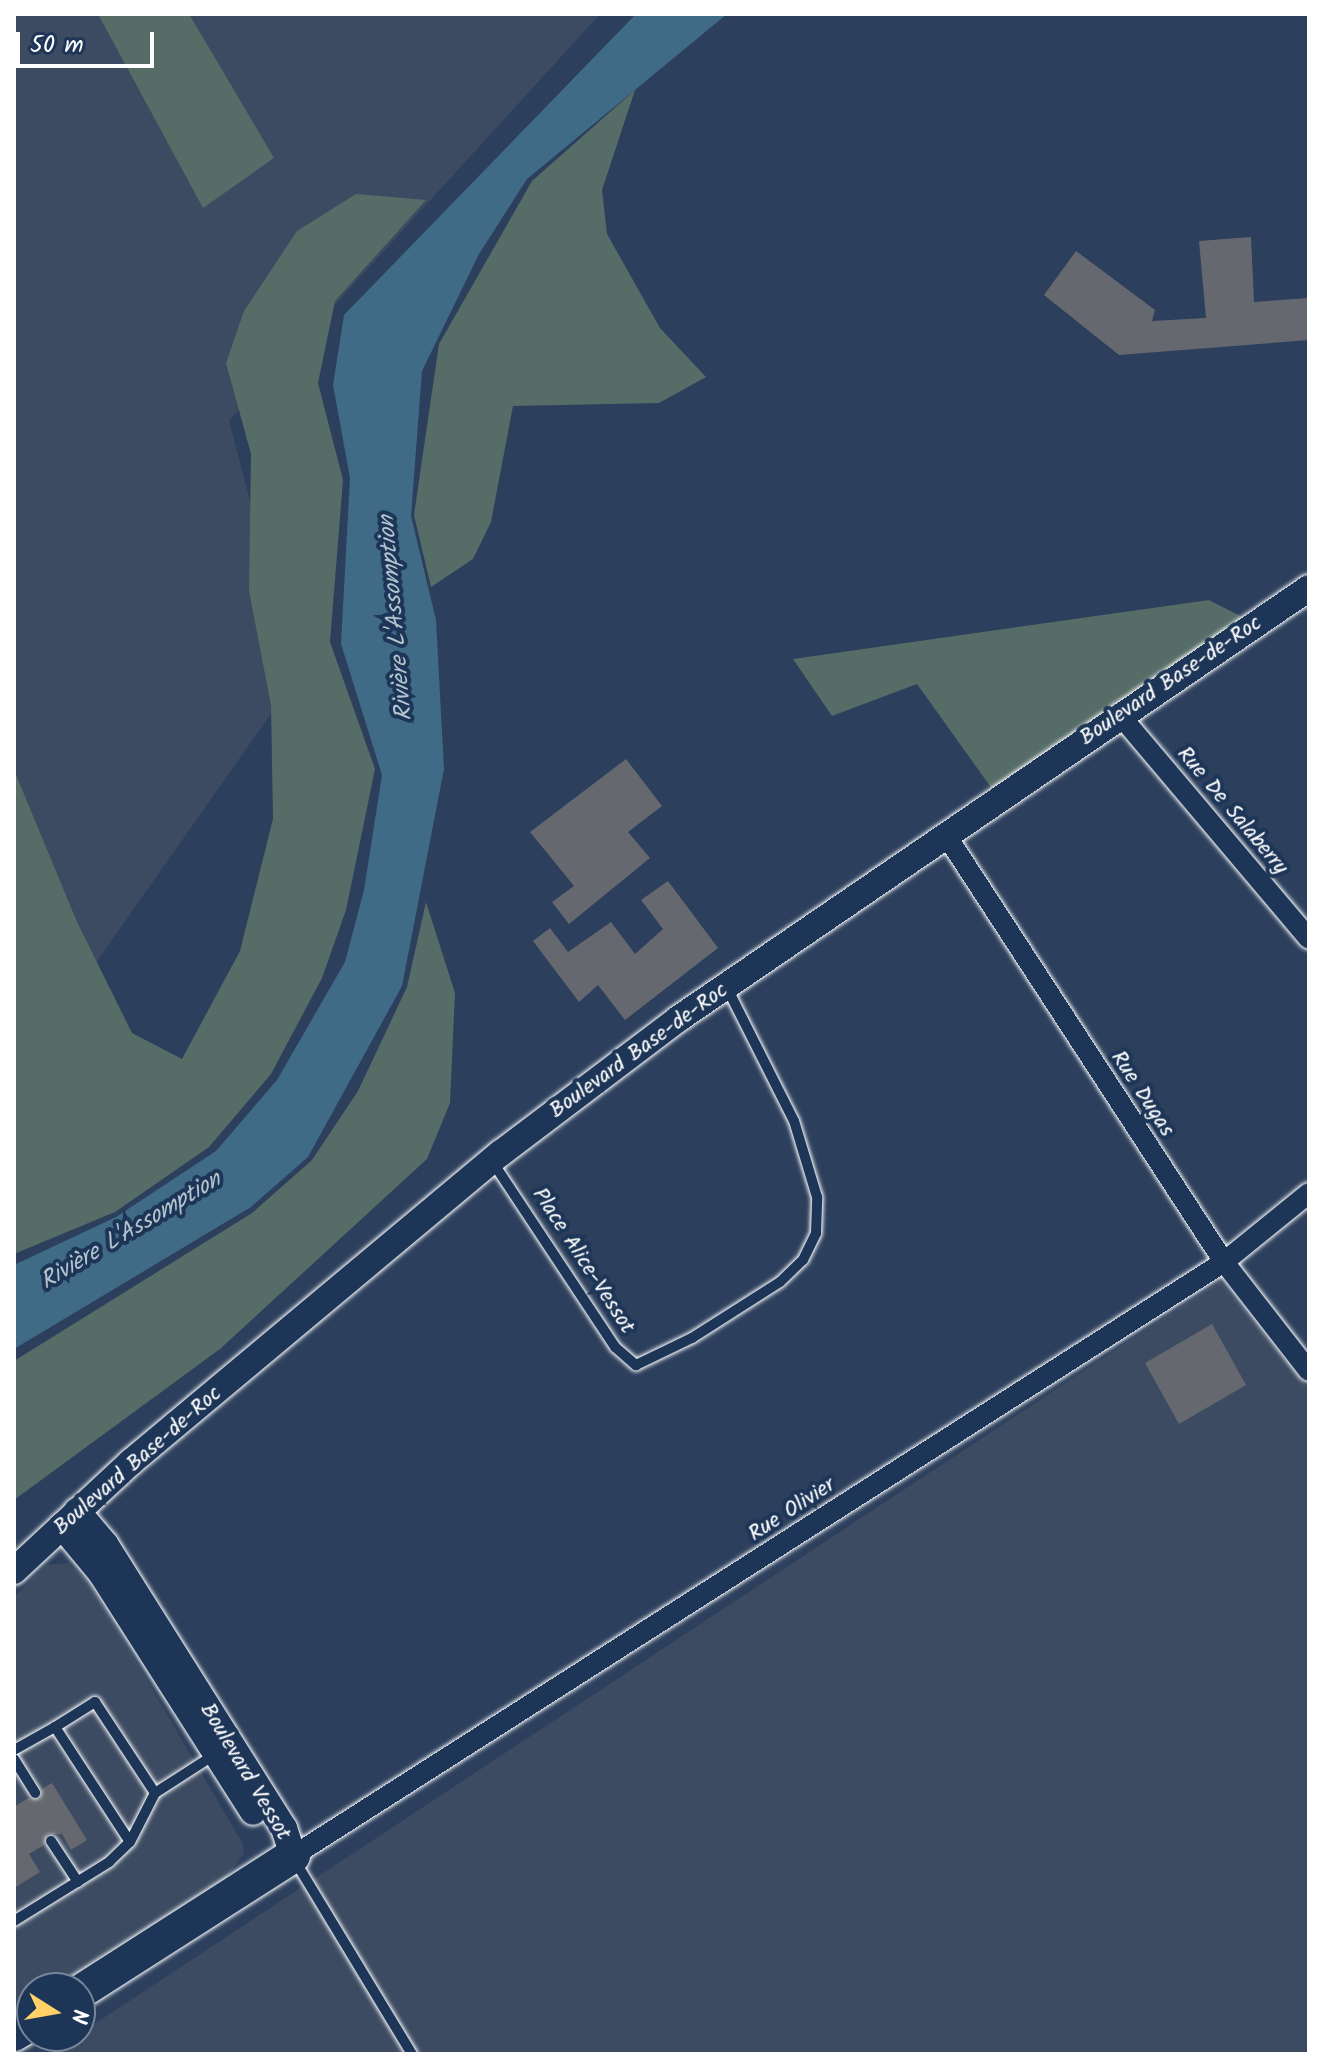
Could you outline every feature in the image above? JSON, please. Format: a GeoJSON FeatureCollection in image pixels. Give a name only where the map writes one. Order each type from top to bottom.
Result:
{"type":"FeatureCollection","features":[{"type":"Feature","properties":{"kind":"highway"},"geometry":{"type":"LineString","coordinates":[[96,1982],[293,1856]]}},
{"type":"Feature","properties":{"kind":"street","name":"Boulevard Base-de-Roc"},"geometry":{"type":"LineString","coordinates":[[14,1571],[70,1518],[492,1161],[726,986],[1119,714],[1309,588]]}},
{"type":"Feature","properties":{"kind":"street","name":"Rue De Salaberry"},"geometry":{"type":"LineString","coordinates":[[1119,714],[1309,939]]}},
{"type":"Feature","properties":{"kind":"street","name":"Rue Dugas"},"geometry":{"type":"LineString","coordinates":[[946,835],[1224,1262],[1309,1371]]}},
{"type":"Feature","properties":{"kind":"street","name":"Rue Olivier"},"geometry":{"type":"LineString","coordinates":[[293,1856],[1224,1262],[1309,1193]]}},
{"type":"Feature","properties":{"kind":"street","name":"Boulevard Vessot"},"geometry":{"type":"LineString","coordinates":[[70,1518],[101,1573],[269,1839],[293,1856]]}},
{"type":"Feature","properties":{"kind":"street","name":"Boulevard Vessot"},"geometry":{"type":"LineString","coordinates":[[70,1518],[105,1544],[284,1828],[293,1856]]}},
{"type":"Feature","properties":{"kind":"lane","name":"Place Alice-Vessot"},"geometry":{"type":"LineString","coordinates":[[492,1161],[615,1347],[636,1365],[692,1338],[780,1282],[803,1260],[816,1233],[817,1197],[794,1121],[726,986]]}},
{"type":"Feature","properties":{"kind":"lane"},"geometry":{"type":"LineString","coordinates":[[14,1750],[95,1702],[155,1793]]}},
{"type":"Feature","properties":{"kind":"lane"},"geometry":{"type":"LineString","coordinates":[[55,1727],[130,1842]]}},
{"type":"Feature","properties":{"kind":"lane"},"geometry":{"type":"LineString","coordinates":[[14,1921],[78,1882],[130,1842],[155,1793],[216,1754]]}},
{"type":"Feature","properties":{"kind":"lane"},"geometry":{"type":"LineString","coordinates":[[14,1759],[35,1793]]}},
{"type":"Feature","properties":{"kind":"lane"},"geometry":{"type":"LineString","coordinates":[[51,1841],[78,1882]]}},
{"type":"Feature","properties":{"kind":"lane"},"geometry":{"type":"LineString","coordinates":[[293,1856],[412,2054]]}},
{"type":"Feature","properties":{"kind":"shaded area"},"geometry":{"type":"Polygon","coordinates":[[[14,14],[600,14],[229,421],[272,585],[282,698],[62,1011],[14,1038],[14,14]]]}},
{"type":"Feature","properties":{"kind":"shaded area"},"geometry":{"type":"Polygon","coordinates":[[[1220,1281],[1309,1389],[1309,2054],[49,2054],[96,2052],[96,2023],[1220,1281]]]}},
{"type":"Feature","properties":{"kind":"shaded area"},"geometry":{"type":"Polygon","coordinates":[[[67,1563],[89,1582],[242,1842],[244,1853],[221,1885],[78,1972],[16,1972],[14,2011],[14,1597],[47,1565],[67,1563]]]}},
{"type":"Feature","properties":{"kind":"green space"},"geometry":{"type":"Polygon","coordinates":[[[98,14],[189,14],[274,158],[203,208],[98,14]]]}},
{"type":"Feature","properties":{"kind":"green space"},"geometry":{"type":"Polygon","coordinates":[[[635,90],[602,190],[607,234],[660,328],[706,377],[659,403],[513,406],[491,522],[473,559],[431,587],[414,515],[439,344],[532,181],[635,90]]]}},
{"type":"Feature","properties":{"kind":"green space"},"geometry":{"type":"Polygon","coordinates":[[[356,194],[426,200],[335,301],[318,383],[343,480],[330,642],[375,769],[346,910],[322,978],[271,1074],[209,1147],[115,1212],[14,1254],[14,770],[77,922],[132,1033],[182,1059],[240,951],[273,819],[271,705],[249,591],[251,454],[226,363],[244,311],[297,231],[356,194]]]}},
{"type":"Feature","properties":{"kind":"green space"},"geometry":{"type":"Polygon","coordinates":[[[1209,600],[1250,621],[995,793],[917,684],[832,716],[793,659],[1209,600]]]}},
{"type":"Feature","properties":{"kind":"green space"},"geometry":{"type":"Polygon","coordinates":[[[426,902],[455,993],[450,1103],[427,1159],[220,1349],[14,1500],[14,1361],[252,1213],[312,1160],[358,1091],[407,987],[426,902]]]}},
{"type":"Feature","properties":{"kind":"water","name":"Rivière L'Assomption"},"geometry":{"type":"Polygon","coordinates":[[[636,14],[727,14],[527,179],[479,254],[422,371],[411,516],[436,620],[444,769],[402,986],[308,1157],[251,1207],[14,1349],[14,1265],[116,1217],[216,1151],[277,1080],[345,962],[364,890],[382,775],[341,644],[350,478],[333,385],[344,315],[636,14]]]}},
{"type":"Feature","properties":{"kind":"building"},"geometry":{"type":"Polygon","coordinates":[[[1251,237],[1254,302],[1309,298],[1309,340],[1119,355],[1044,295],[1076,251],[1155,310],[1152,321],[1206,318],[1199,241],[1251,237]]]}},
{"type":"Feature","properties":{"kind":"building"},"geometry":{"type":"Polygon","coordinates":[[[626,759],[662,806],[628,832],[650,858],[569,924],[552,902],[574,886],[530,832],[626,759]]]}},
{"type":"Feature","properties":{"kind":"building"},"geometry":{"type":"Polygon","coordinates":[[[668,881],[718,948],[625,1020],[598,985],[579,1002],[533,941],[550,928],[568,952],[611,922],[635,954],[663,929],[641,900],[668,881]]]}},
{"type":"Feature","properties":{"kind":"building"},"geometry":{"type":"Polygon","coordinates":[[[1212,1324],[1246,1385],[1179,1424],[1145,1363],[1212,1324]]]}},
{"type":"Feature","properties":{"kind":"building"},"geometry":{"type":"Polygon","coordinates":[[[52,1783],[87,1840],[71,1850],[62,1834],[47,1834],[44,1845],[29,1854],[40,1872],[14,1888],[14,1807],[28,1798],[40,1799],[42,1789],[52,1783]]]}}]}
